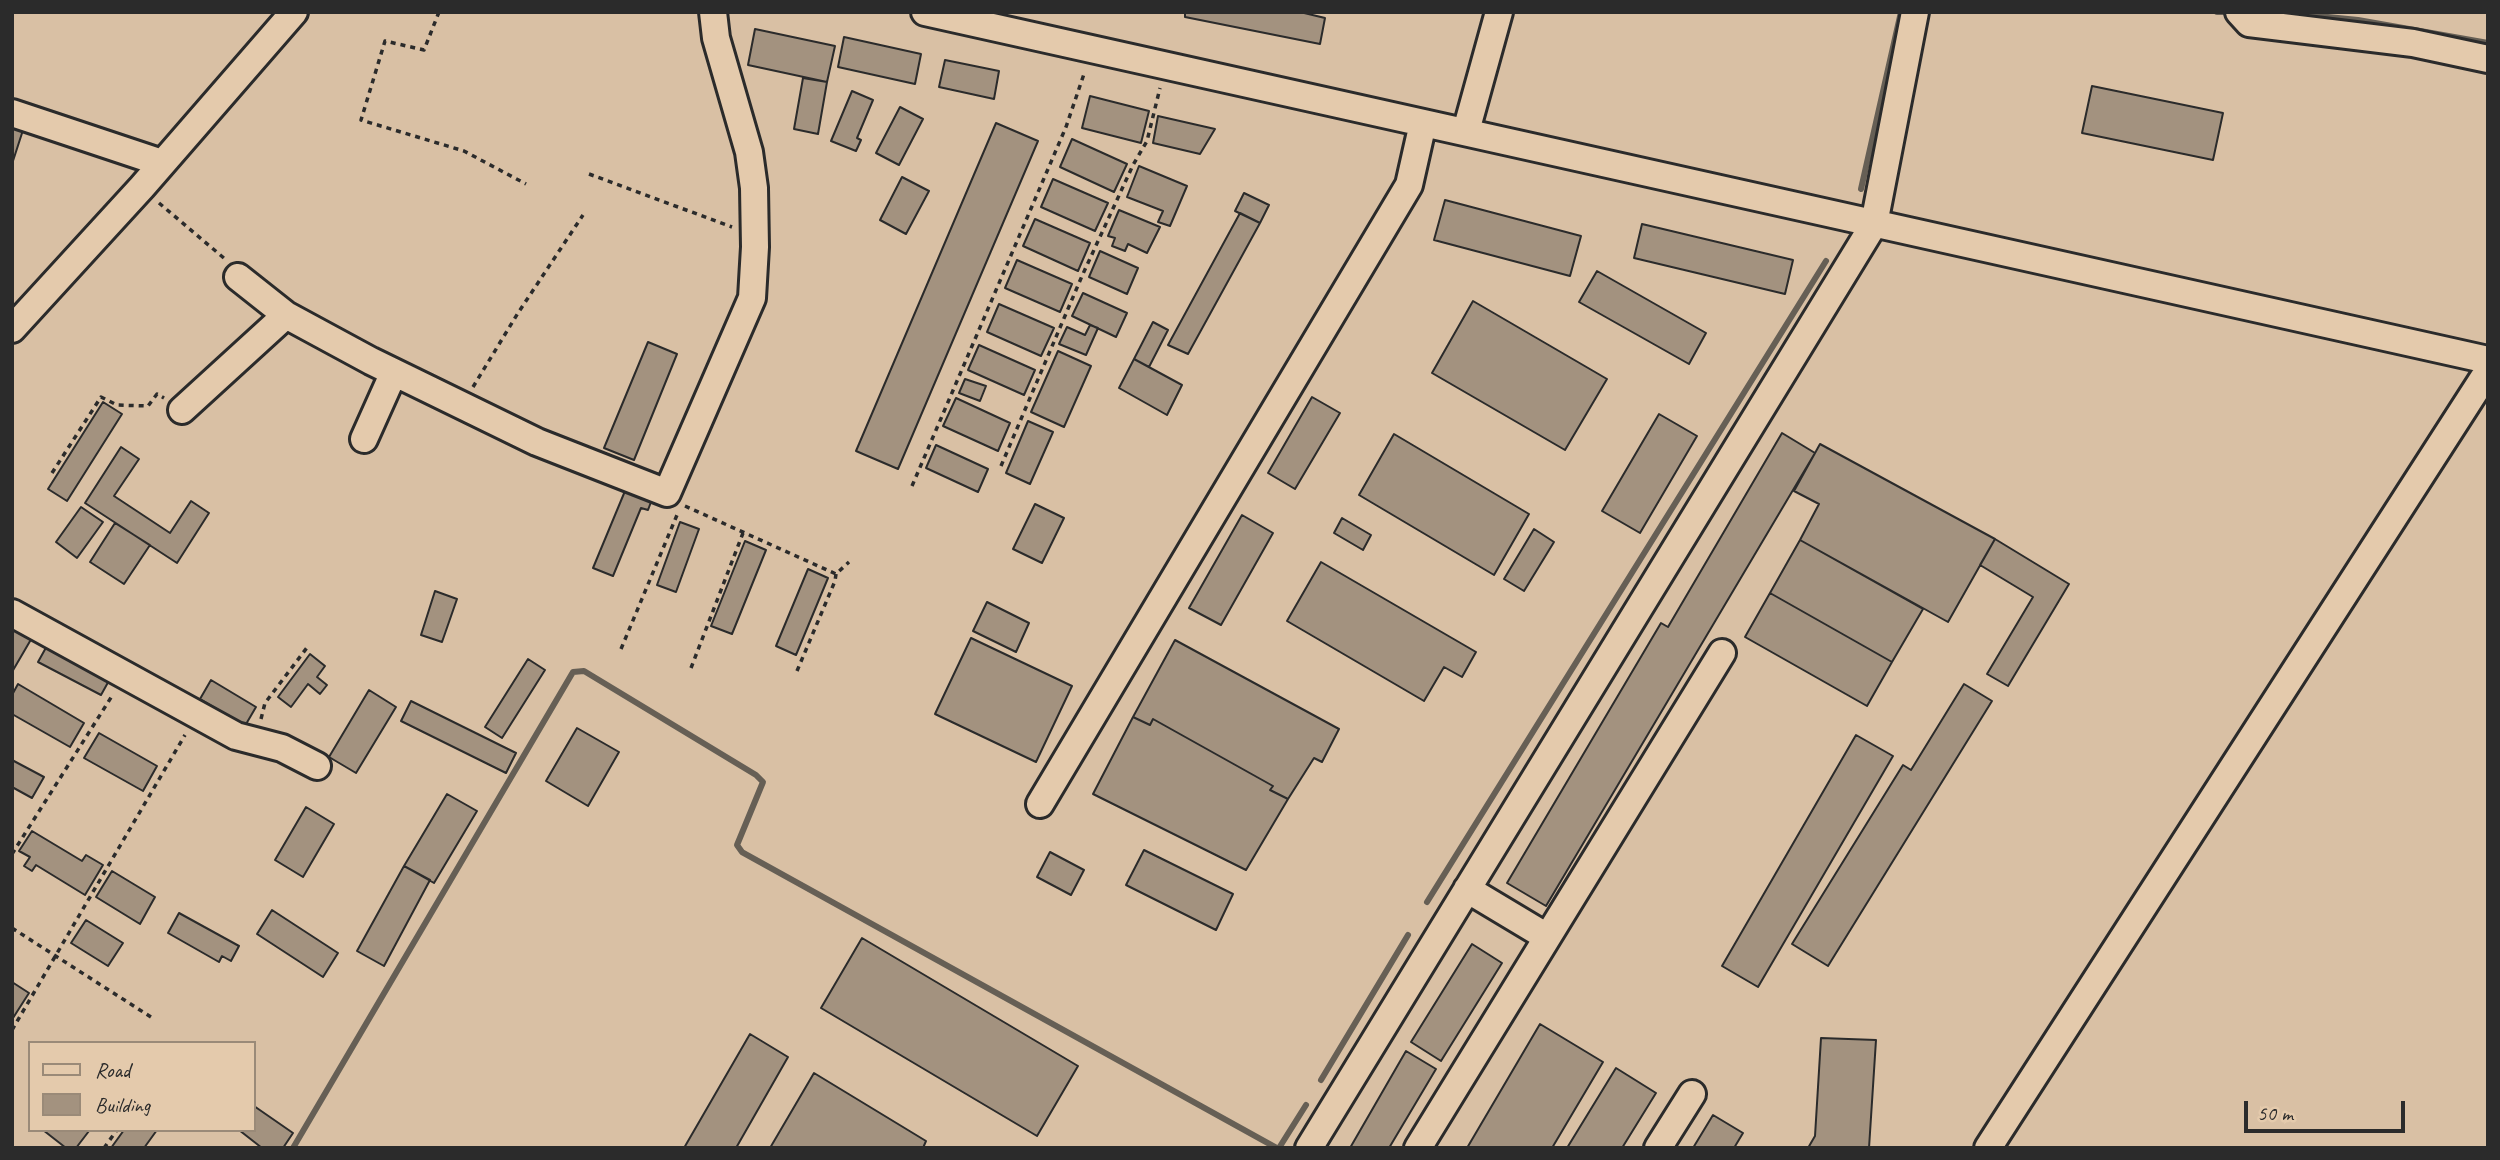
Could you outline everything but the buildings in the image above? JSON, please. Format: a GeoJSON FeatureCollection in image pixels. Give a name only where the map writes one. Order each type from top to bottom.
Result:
{"type":"FeatureCollection","features":[{"type":"Feature","properties":{"kind":"street"},"geometry":{"type":"LineString","coordinates":[[14,324],[142,187],[294,12]]}},
{"type":"Feature","properties":{"kind":"street"},"geometry":{"type":"LineString","coordinates":[[238,276],[286,315],[394,372],[537,442],[667,493],[752,298],[754,188],[749,152],[716,37],[713,12]]}},
{"type":"Feature","properties":{"kind":"street"},"geometry":{"type":"LineString","coordinates":[[925,12],[2488,360]]}},
{"type":"Feature","properties":{"kind":"street"},"geometry":{"type":"LineString","coordinates":[[1466,131],[1499,12]]}},
{"type":"Feature","properties":{"kind":"street"},"geometry":{"type":"LineString","coordinates":[[1309,1148],[1874,225],[1915,12]]}},
{"type":"Feature","properties":{"kind":"street"},"geometry":{"type":"LineString","coordinates":[[2244,18],[2413,43],[2488,59]]}},
{"type":"Feature","properties":{"kind":"street"},"geometry":{"type":"LineString","coordinates":[[12,113],[162,163]]}},
{"type":"Feature","properties":{"kind":"street"},"geometry":{"type":"LineString","coordinates":[[1040,804],[1409,186],[1423,123]]}},
{"type":"Feature","properties":{"kind":"street"},"geometry":{"type":"LineString","coordinates":[[182,410],[286,315]]}},
{"type":"Feature","properties":{"kind":"street"},"geometry":{"type":"LineString","coordinates":[[1988,1148],[2488,371]]}},
{"type":"Feature","properties":{"kind":"street"},"geometry":{"type":"LineString","coordinates":[[364,439],[394,372]]}},
{"type":"Feature","properties":{"kind":"street"},"geometry":{"type":"LineString","coordinates":[[12,613],[236,736],[282,748],[317,766]]}},
{"type":"Feature","properties":{"kind":"street"},"geometry":{"type":"LineString","coordinates":[[1418,1148],[1722,653]]}},
{"type":"Feature","properties":{"kind":"street"},"geometry":{"type":"LineString","coordinates":[[1467,889],[1547,937]]}},
{"type":"Feature","properties":{"kind":"street"},"geometry":{"type":"LineString","coordinates":[[1658,1148],[1692,1094]]}},
{"type":"Feature","properties":{"kind":"path"},"geometry":{"type":"LineString","coordinates":[[439,12],[424,50],[385,41],[361,120],[464,150],[526,184]]}},
{"type":"Feature","properties":{"kind":"path"},"geometry":{"type":"LineString","coordinates":[[912,486],[1066,127],[1092,49]]}},
{"type":"Feature","properties":{"kind":"path"},"geometry":{"type":"LineString","coordinates":[[1001,466],[1082,276],[1133,164],[1147,141],[1166,66]]}},
{"type":"Feature","properties":{"kind":"path"},"geometry":{"type":"LineString","coordinates":[[589,174],[755,235]]}},
{"type":"Feature","properties":{"kind":"path"},"geometry":{"type":"LineString","coordinates":[[142,187],[236,268],[238,276]]}},
{"type":"Feature","properties":{"kind":"path"},"geometry":{"type":"LineString","coordinates":[[462,405],[518,313],[583,215]]}},
{"type":"Feature","properties":{"kind":"path"},"geometry":{"type":"LineString","coordinates":[[52,474],[101,397],[117,405],[148,406],[157,394],[182,410]]}},
{"type":"Feature","properties":{"kind":"path"},"geometry":{"type":"LineString","coordinates":[[621,649],[681,504],[836,574]]}},
{"type":"Feature","properties":{"kind":"path"},"geometry":{"type":"LineString","coordinates":[[691,668],[744,532]]}},
{"type":"Feature","properties":{"kind":"path"},"geometry":{"type":"LineString","coordinates":[[797,671],[836,574],[849,562]]}},
{"type":"Feature","properties":{"kind":"path"},"geometry":{"type":"LineString","coordinates":[[255,741],[265,703],[309,646]]}},
{"type":"Feature","properties":{"kind":"path"},"geometry":{"type":"LineString","coordinates":[[12,854],[125,675]]}},
{"type":"Feature","properties":{"kind":"path"},"geometry":{"type":"LineString","coordinates":[[12,1030],[197,715]]}},
{"type":"Feature","properties":{"kind":"path"},"geometry":{"type":"LineString","coordinates":[[12,928],[154,1019]]}},
{"type":"Feature","properties":{"kind":"path"},"geometry":{"type":"LineString","coordinates":[[104,1148],[116,1132]]}},
{"type":"Feature","properties":{"kind":"waterway"},"geometry":{"type":"LineString","coordinates":[[1861,189],[1901,12]]}},
{"type":"Feature","properties":{"kind":"waterway"},"geometry":{"type":"LineString","coordinates":[[2217,12],[2225,12]]}},
{"type":"Feature","properties":{"kind":"waterway"},"geometry":{"type":"LineString","coordinates":[[2277,12],[2358,20],[2488,43]]}},
{"type":"Feature","properties":{"kind":"waterway"},"geometry":{"type":"LineString","coordinates":[[1427,902],[1826,261]]}},
{"type":"Feature","properties":{"kind":"waterway"},"geometry":{"type":"LineString","coordinates":[[293,1148],[573,672],[584,671],[756,775],[763,782],[737,845],[742,852],[1277,1148]]}},
{"type":"Feature","properties":{"kind":"waterway"},"geometry":{"type":"LineString","coordinates":[[1321,1080],[1408,935]]}},
{"type":"Feature","properties":{"kind":"waterway"},"geometry":{"type":"LineString","coordinates":[[1279,1148],[1306,1105]]}}]}
